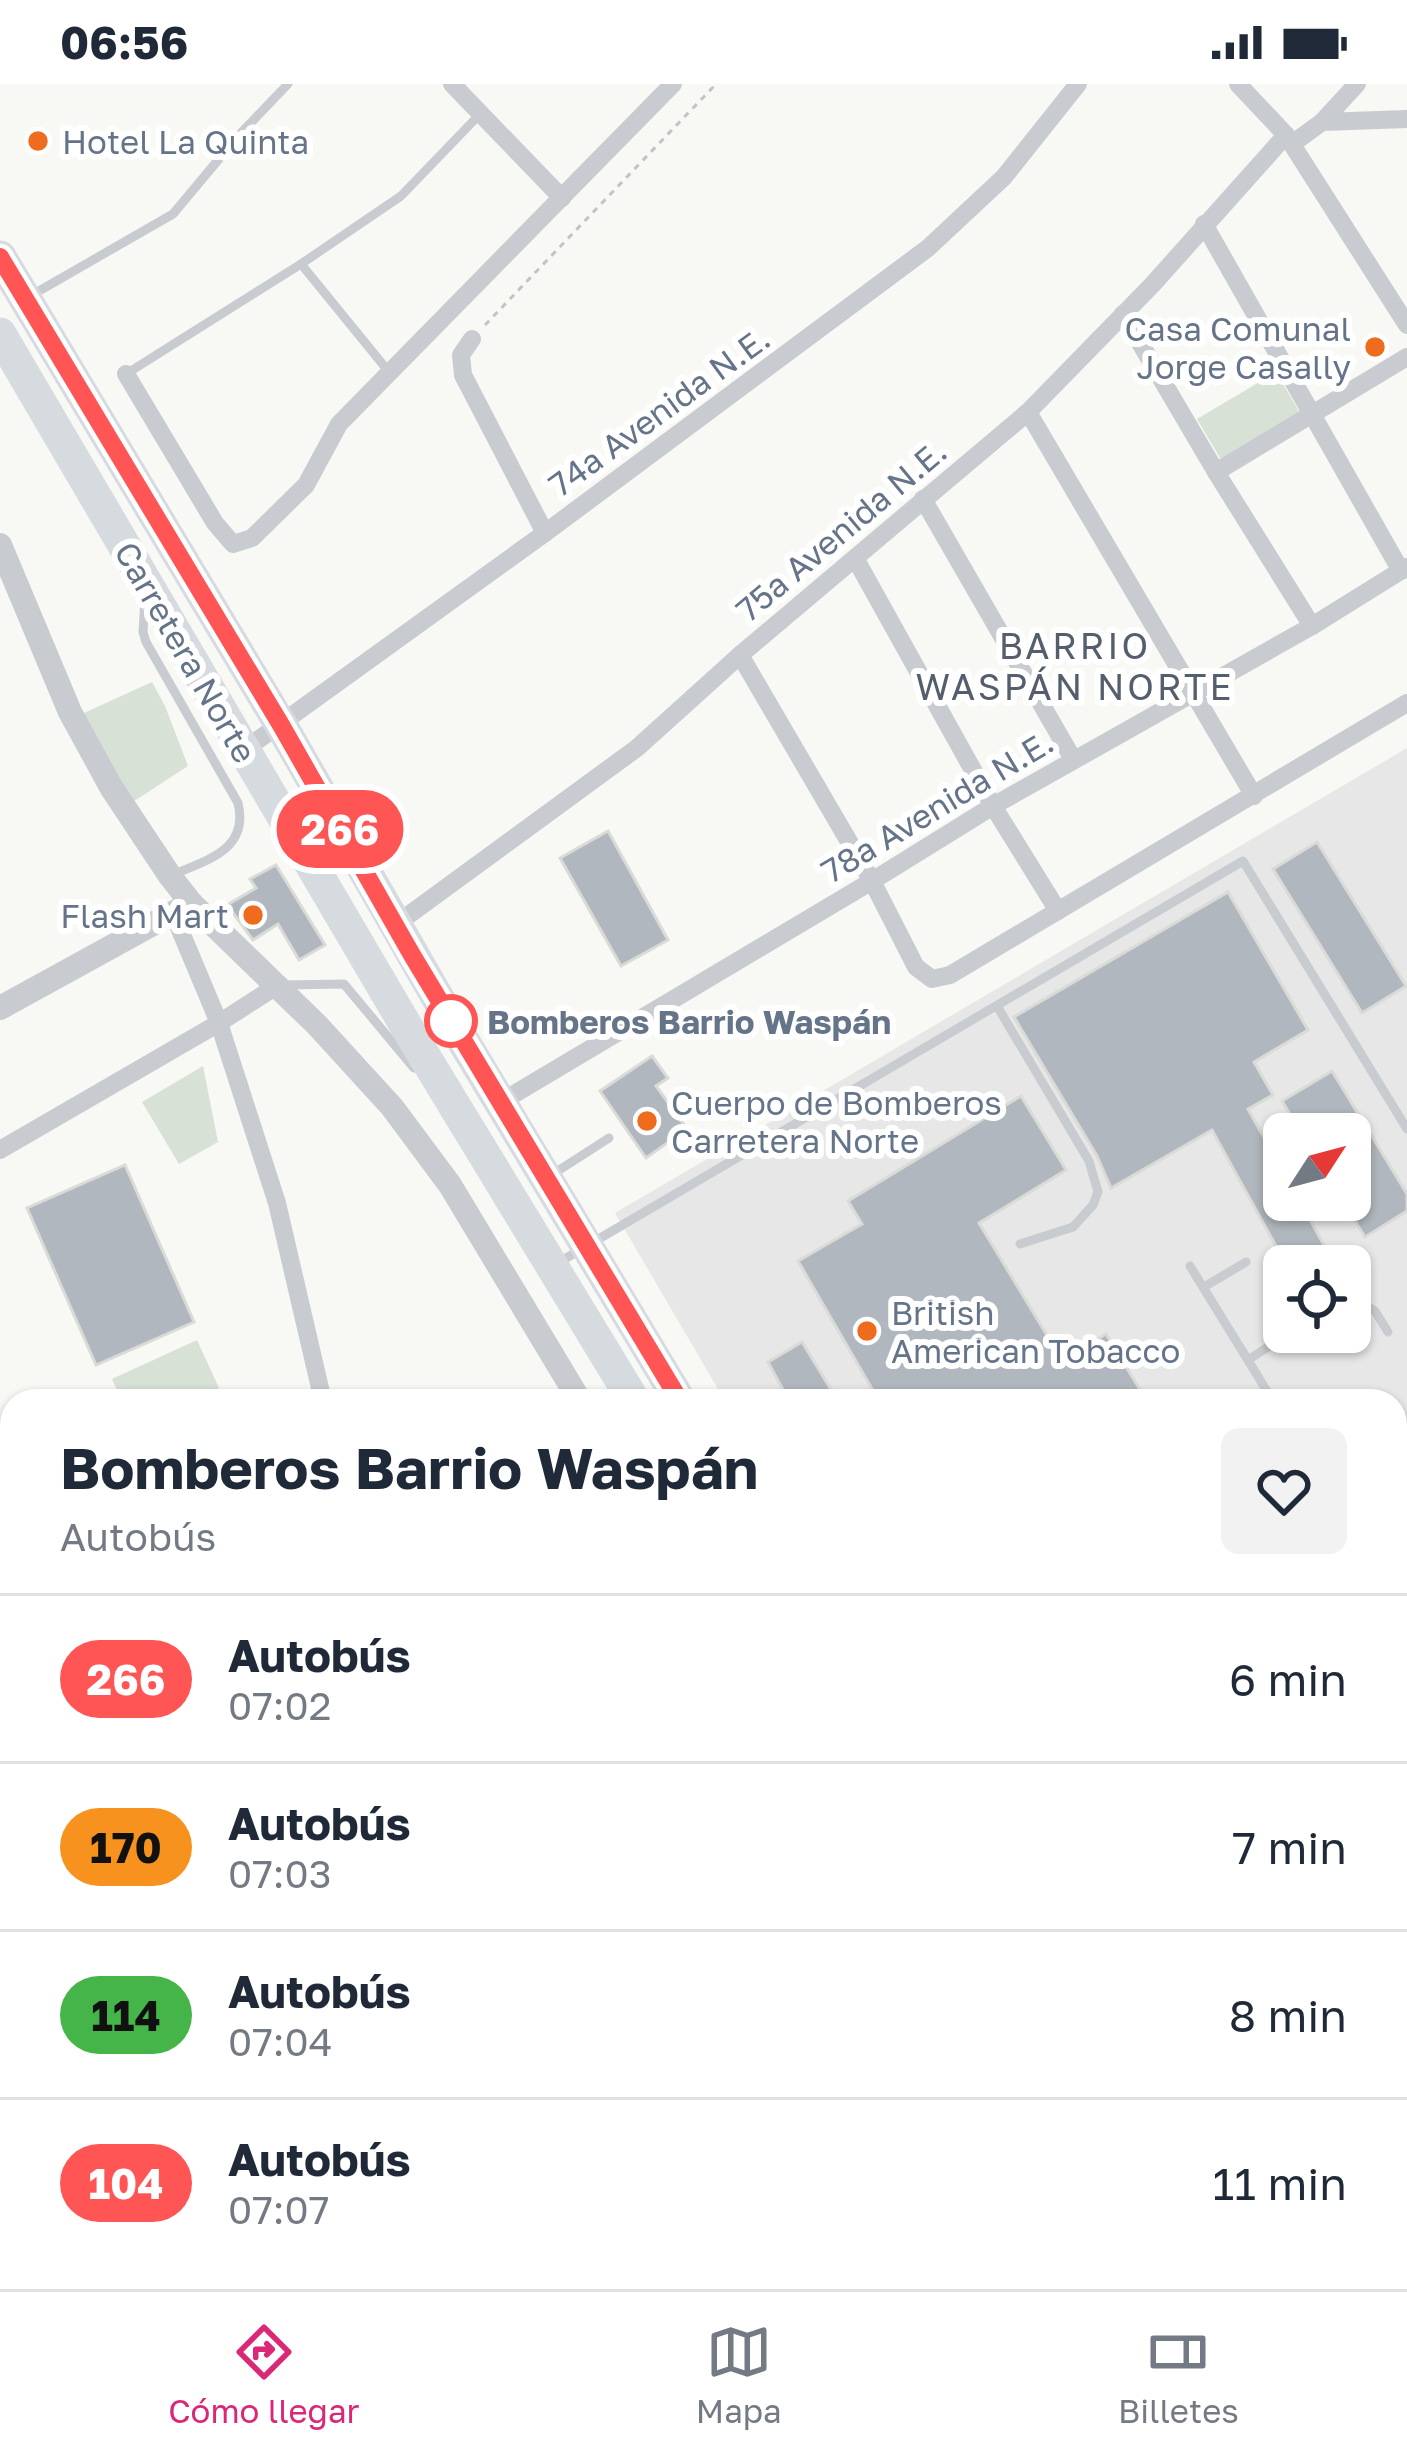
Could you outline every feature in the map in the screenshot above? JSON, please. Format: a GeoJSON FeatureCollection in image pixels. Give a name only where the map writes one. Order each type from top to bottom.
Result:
{"type":"FeatureCollection","features":[{"type":"Feature","properties":{"kind":"highway","name":"Carretera Norte"},"geometry":{"type":"LineString","coordinates":[[0,256],[673,1389]]}},
{"type":"Feature","properties":{"kind":"highway","name":"Carretera Norte"},"geometry":{"type":"LineString","coordinates":[[0,334],[627,1389]]}},
{"type":"Feature","properties":{"kind":"street"},"geometry":{"type":"LineString","coordinates":[[452,84],[562,198]]}},
{"type":"Feature","properties":{"kind":"street"},"geometry":{"type":"LineString","coordinates":[[126,374],[215,523],[232,544],[252,538],[306,485],[339,424],[673,84]]}},
{"type":"Feature","properties":{"kind":"street","name":"74a Avenida N.E."},"geometry":{"type":"LineString","coordinates":[[244,750],[928,248],[1004,177],[1078,84]]}},
{"type":"Feature","properties":{"kind":"street"},"geometry":{"type":"LineString","coordinates":[[1238,84],[1289,139],[1407,325]]}},
{"type":"Feature","properties":{"kind":"street","name":"75a Avenida N.E."},"geometry":{"type":"LineString","coordinates":[[395,925],[637,748],[1028,412],[1289,139],[1326,117],[1357,84]]}},
{"type":"Feature","properties":{"kind":"street"},"geometry":{"type":"LineString","coordinates":[[1326,117],[1407,118]]}},
{"type":"Feature","properties":{"kind":"street"},"geometry":{"type":"LineString","coordinates":[[1204,224],[1404,569]]}},
{"type":"Feature","properties":{"kind":"street"},"geometry":{"type":"LineString","coordinates":[[1123,314],[1312,626]]}},
{"type":"Feature","properties":{"kind":"street"},"geometry":{"type":"LineString","coordinates":[[472,339],[460,355],[463,374],[545,532]]}},
{"type":"Feature","properties":{"kind":"street"},"geometry":{"type":"LineString","coordinates":[[1216,472],[1407,357]]}},
{"type":"Feature","properties":{"kind":"street"},"geometry":{"type":"LineString","coordinates":[[1028,412],[1254,796]]}},
{"type":"Feature","properties":{"kind":"street"},"geometry":{"type":"LineString","coordinates":[[923,499],[1073,759]]}},
{"type":"Feature","properties":{"kind":"street"},"geometry":{"type":"LineString","coordinates":[[0,545],[66,705],[111,787],[170,876],[277,1203],[320,1389]]}},
{"type":"Feature","properties":{"kind":"street"},"geometry":{"type":"LineString","coordinates":[[855,558],[993,806],[1058,911]]}},
{"type":"Feature","properties":{"kind":"street","name":"78a Avenida N.E."},"geometry":{"type":"LineString","coordinates":[[501,1102],[993,806],[1404,569]]}},
{"type":"Feature","properties":{"kind":"street"},"geometry":{"type":"LineString","coordinates":[[740,655],[872,881],[916,967],[932,979],[950,975],[1407,704]]}},
{"type":"Feature","properties":{"kind":"street"},"geometry":{"type":"LineString","coordinates":[[182,908],[278,985],[392,1108],[450,1185],[573,1389]]}},
{"type":"Feature","properties":{"kind":"street"},"geometry":{"type":"LineString","coordinates":[[0,1008],[182,908]]}},
{"type":"Feature","properties":{"kind":"street"},"geometry":{"type":"LineString","coordinates":[[0,1150],[278,985]]}},
{"type":"Feature","properties":{"kind":"lane"},"geometry":{"type":"LineString","coordinates":[[26,298],[173,214],[288,84]]}},
{"type":"Feature","properties":{"kind":"lane"},"geometry":{"type":"LineString","coordinates":[[126,374],[401,196],[481,113]]}},
{"type":"Feature","properties":{"kind":"lane"},"geometry":{"type":"LineString","coordinates":[[302,264],[390,372]]}},
{"type":"Feature","properties":{"kind":"lane"},"geometry":{"type":"LineString","coordinates":[[146,584],[146,642],[232,792],[242,820],[236,838],[216,856],[170,876]]}},
{"type":"Feature","properties":{"kind":"lane"},"geometry":{"type":"LineString","coordinates":[[552,1266],[1244,861],[1407,1129]]}},
{"type":"Feature","properties":{"kind":"lane"},"geometry":{"type":"LineString","coordinates":[[278,985],[344,984],[482,1150]]}},
{"type":"Feature","properties":{"kind":"lane"},"geometry":{"type":"LineString","coordinates":[[997,1006],[1088,1161],[1098,1192],[1093,1205],[1072,1227],[1020,1244]]}},
{"type":"Feature","properties":{"kind":"lane"},"geometry":{"type":"LineString","coordinates":[[512,1198],[609,1138]]}},
{"type":"Feature","properties":{"kind":"lane"},"geometry":{"type":"LineString","coordinates":[[1204,1287],[1246,1262]]}},
{"type":"Feature","properties":{"kind":"lane"},"geometry":{"type":"LineString","coordinates":[[1190,1266],[1266,1389]]}},
{"type":"Feature","properties":{"kind":"lane"},"geometry":{"type":"LineString","coordinates":[[1371,1309],[1388,1332]]}},
{"type":"Feature","properties":{"kind":"lane"},"geometry":{"type":"LineString","coordinates":[[1248,1360],[1263,1350]]}},
{"type":"Feature","properties":{"kind":"path"},"geometry":{"type":"LineString","coordinates":[[472,339],[716,84]]}},
{"type":"Feature","properties":{"kind":"shaded area"},"geometry":{"type":"Polygon","coordinates":[[[1276,372],[1302,416],[1223,463],[1197,419],[1276,372]]]}},
{"type":"Feature","properties":{"kind":"shaded area"},"geometry":{"type":"Polygon","coordinates":[[[152,682],[188,766],[125,807],[73,718],[152,682]]]}},
{"type":"Feature","properties":{"kind":"shaded area"},"geometry":{"type":"Polygon","coordinates":[[[1407,748],[1407,1389],[718,1389],[615,1213],[1407,748]]]}},
{"type":"Feature","properties":{"kind":"shaded area"},"geometry":{"type":"Polygon","coordinates":[[[203,1066],[218,1142],[179,1164],[142,1102],[203,1066]]]}},
{"type":"Feature","properties":{"kind":"shaded area"},"geometry":{"type":"Polygon","coordinates":[[[197,1340],[219,1388],[117,1389],[112,1379],[197,1340]]]}},
{"type":"Feature","properties":{"kind":"building"},"geometry":{"type":"Polygon","coordinates":[[[608,831],[668,940],[621,966],[560,858],[608,831]]]}},
{"type":"Feature","properties":{"kind":"building"},"geometry":{"type":"Polygon","coordinates":[[[1317,842],[1406,986],[1362,1013],[1273,869],[1317,842]]]}},
{"type":"Feature","properties":{"kind":"building"},"geometry":{"type":"Polygon","coordinates":[[[276,865],[325,945],[299,960],[278,924],[253,940],[227,905],[256,888],[250,879],[276,865]]]}},
{"type":"Feature","properties":{"kind":"building"},"geometry":{"type":"Polygon","coordinates":[[[1228,892],[1308,1030],[1254,1062],[1273,1095],[1248,1109],[1263,1136],[1263,1221],[1311,1221],[1324,1245],[1275,1245],[1212,1130],[1111,1188],[1097,1156],[1014,1017],[1228,892]]]}},
{"type":"Feature","properties":{"kind":"building"},"geometry":{"type":"Polygon","coordinates":[[[652,1056],[668,1078],[656,1086],[687,1129],[646,1158],[600,1091],[652,1056]]]}},
{"type":"Feature","properties":{"kind":"building"},"geometry":{"type":"Polygon","coordinates":[[[1332,1071],[1358,1113],[1289,1113],[1282,1101],[1332,1071]]]}},
{"type":"Feature","properties":{"kind":"building"},"geometry":{"type":"Polygon","coordinates":[[[1021,1096],[1066,1170],[979,1223],[1062,1360],[1106,1334],[1140,1389],[872,1389],[798,1261],[862,1224],[848,1201],[1021,1096]]]}},
{"type":"Feature","properties":{"kind":"building"},"geometry":{"type":"Polygon","coordinates":[[[1371,1135],[1407,1194],[1407,1211],[1365,1237],[1355,1221],[1371,1221],[1371,1135]]]}},
{"type":"Feature","properties":{"kind":"building"},"geometry":{"type":"Polygon","coordinates":[[[125,1165],[194,1322],[96,1365],[27,1208],[125,1165]]]}},
{"type":"Feature","properties":{"kind":"building"},"geometry":{"type":"Polygon","coordinates":[[[802,1342],[831,1389],[783,1389],[768,1362],[802,1342]]]}},
{"type":"Feature","properties":{"kind":"bus line","name":"266"},"geometry":{"type":"LineString","coordinates":[[0,257],[673,1389]]}},
{"type":"Feature","properties":{"kind":"place","name":"Hotel La Quinta"},"geometry":{"type":"Point","coordinates":[38,141]}},
{"type":"Feature","properties":{"kind":"place","name":"Casa Comunal Jorge Casally"},"geometry":{"type":"Point","coordinates":[1375,347]}},
{"type":"Feature","properties":{"kind":"place","name":"Flash Mart"},"geometry":{"type":"Point","coordinates":[253,915]}},
{"type":"Feature","properties":{"kind":"place","name":"Bomberos Barrio Waspán"},"geometry":{"type":"Point","coordinates":[451,1021]}},
{"type":"Feature","properties":{"kind":"place","name":"Cuerpo de Bomberos Carretera Norte"},"geometry":{"type":"Point","coordinates":[647,1121]}},
{"type":"Feature","properties":{"kind":"place","name":"British American Tobacco"},"geometry":{"type":"Point","coordinates":[867,1331]}},
{"type":"Feature","properties":{"kind":"district","name":"BARRIO WASPÁN NORTE"},"geometry":{"type":"Point","coordinates":[1075,666]}}]}
